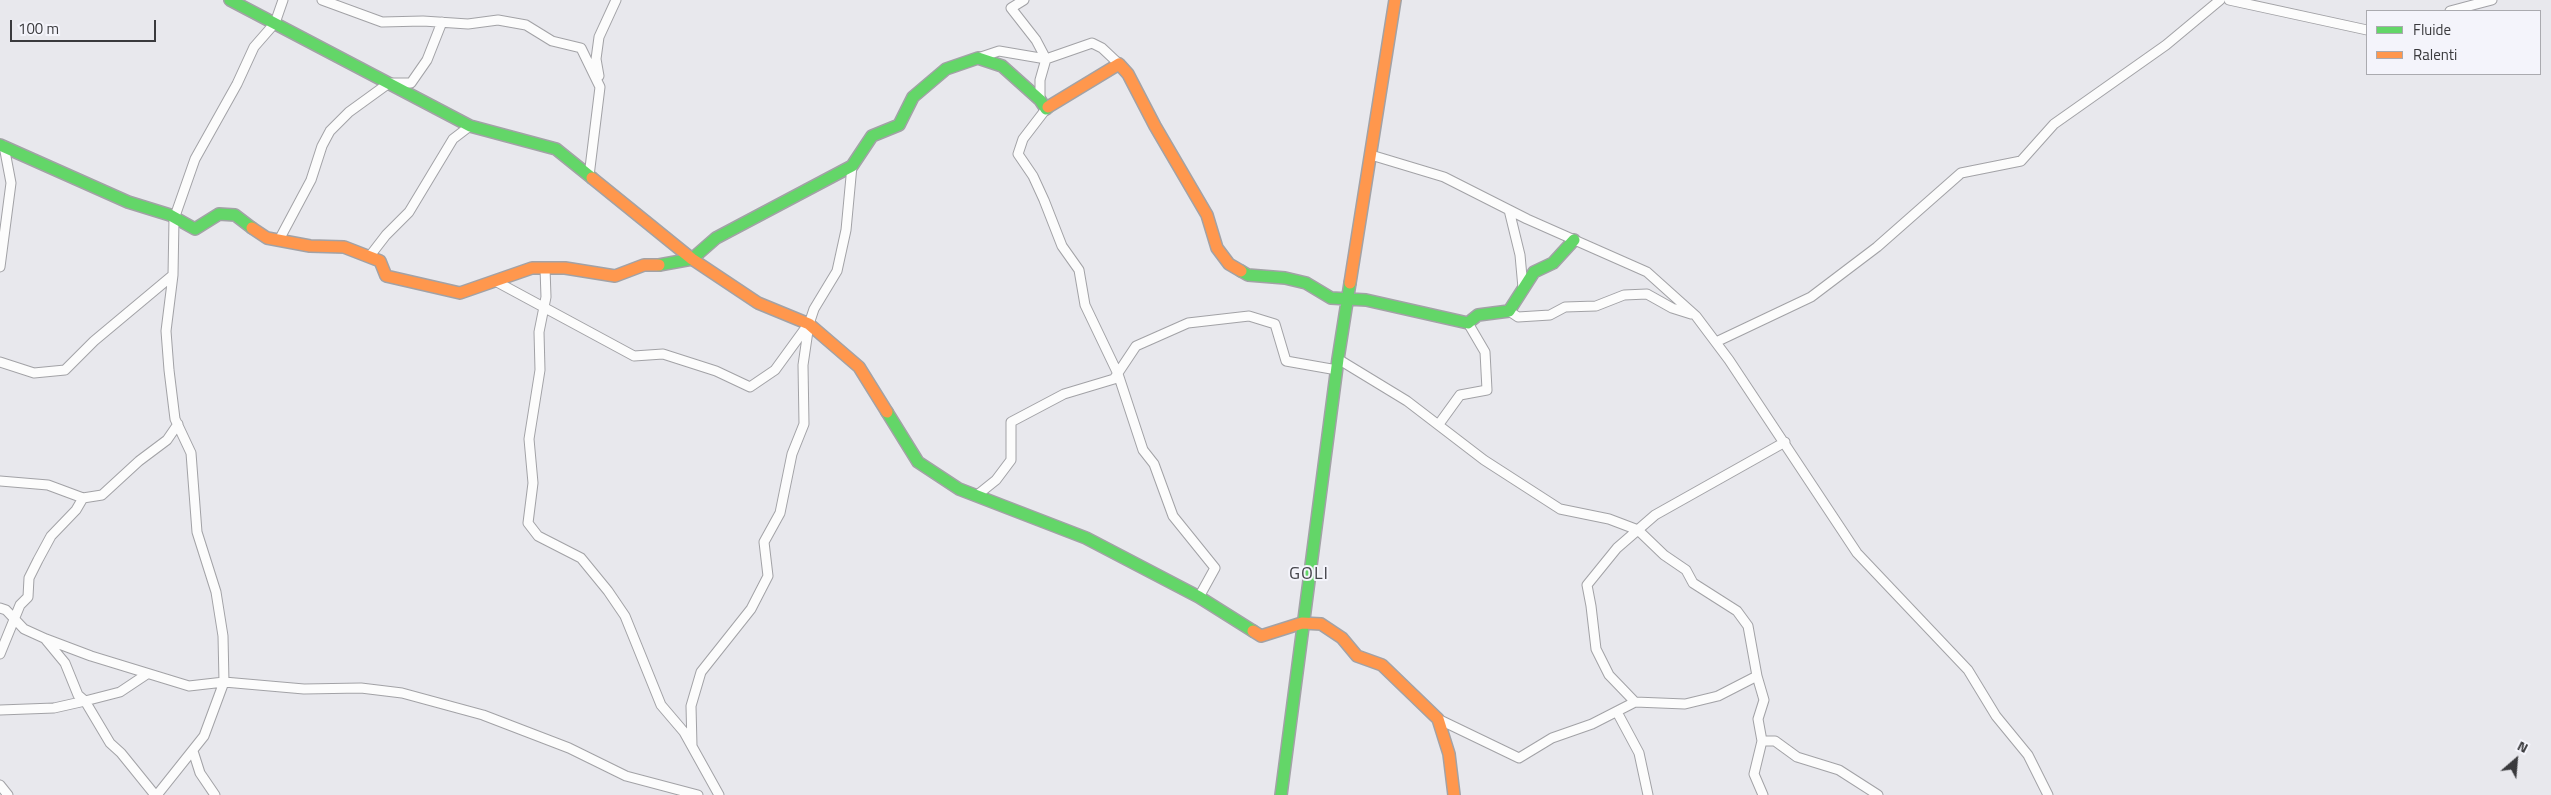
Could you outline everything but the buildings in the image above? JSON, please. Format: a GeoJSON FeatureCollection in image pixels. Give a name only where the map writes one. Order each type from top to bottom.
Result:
{"type":"FeatureCollection","features":[{"type":"Feature","properties":{"kind":"street"},"geometry":{"type":"LineString","coordinates":[[230,0],[470,126],[556,150],[692,259],[758,303],[809,324],[859,366],[918,462],[959,489],[1086,538],[1199,597],[1261,636],[1302,623],[1321,624],[1342,638],[1357,656],[1382,665],[1438,719],[1519,758],[1552,738],[1617,712],[1635,702],[1685,704],[1718,696],[1756,676]]}},
{"type":"Feature","properties":{"kind":"street"},"geometry":{"type":"LineString","coordinates":[[46,639],[65,663],[78,695],[85,701],[110,743],[121,753],[156,795],[204,736],[224,682],[223,636],[216,592],[197,532],[191,453],[178,424],[169,370],[166,330],[172,275],[174,219],[199,151],[237,84],[254,47],[275,23],[283,0]]}},
{"type":"Feature","properties":{"kind":"street"},"geometry":{"type":"LineString","coordinates":[[322,0],[382,22],[468,24],[498,20],[526,25],[552,41],[581,48],[600,86]]}},
{"type":"Feature","properties":{"kind":"street"},"geometry":{"type":"LineString","coordinates":[[589,176],[600,86],[596,60],[599,37],[616,0]]}},
{"type":"Feature","properties":{"kind":"street"},"geometry":{"type":"LineString","coordinates":[[1024,0],[1011,8],[1036,40],[1046,59],[1040,80],[1043,104]]}},
{"type":"Feature","properties":{"kind":"street"},"geometry":{"type":"LineString","coordinates":[[1281,795],[1337,364],[1395,0]]}},
{"type":"Feature","properties":{"kind":"street"},"geometry":{"type":"LineString","coordinates":[[1716,342],[1811,297],[1877,247],[1961,173],[2020,160],[2054,124],[2166,45],[2220,0]]}},
{"type":"Feature","properties":{"kind":"street"},"geometry":{"type":"LineString","coordinates":[[2229,0],[2366,30]]}},
{"type":"Feature","properties":{"kind":"street"},"geometry":{"type":"LineString","coordinates":[[2454,10],[2492,0]]}},
{"type":"Feature","properties":{"kind":"street"},"geometry":{"type":"LineString","coordinates":[[279,240],[311,180],[322,146],[330,130],[348,112],[389,83],[411,83],[427,60],[442,22]]}},
{"type":"Feature","properties":{"kind":"street"},"geometry":{"type":"LineString","coordinates":[[692,746],[691,706],[701,672],[751,609],[768,576],[764,542],[780,513],[792,454],[804,424],[803,365],[809,324],[814,309],[837,271],[846,230],[852,166],[872,136],[899,125],[913,97],[946,69],[999,51],[1046,59],[1092,43],[1102,48],[1128,74],[1155,126],[1203,208],[1217,248],[1229,264],[1248,274],[1284,278],[1306,283],[1331,298],[1348,299],[1436,314],[1468,323],[1485,352],[1487,390],[1460,396],[1439,424]]}},
{"type":"Feature","properties":{"kind":"street"},"geometry":{"type":"LineString","coordinates":[[978,58],[1002,66],[1043,104]]}},
{"type":"Feature","properties":{"kind":"street"},"geometry":{"type":"LineString","coordinates":[[1119,64],[1043,104],[1023,139],[1018,154],[1033,176],[1062,246],[1079,270],[1085,305],[1118,374],[1143,450],[1154,464],[1172,516],[1215,568],[1199,597]]}},
{"type":"Feature","properties":{"kind":"street"},"geometry":{"type":"LineString","coordinates":[[369,257],[386,234],[409,212],[453,139],[470,126]]}},
{"type":"Feature","properties":{"kind":"street"},"geometry":{"type":"LineString","coordinates":[[2,146],[89,186],[128,202],[170,215],[174,219],[195,228],[219,214],[235,215],[267,238],[310,246],[344,248],[380,261],[386,276],[427,287],[460,293],[497,282],[532,268],[565,268],[615,276],[644,264],[663,265],[692,259],[716,238],[852,166]]}},
{"type":"Feature","properties":{"kind":"street"},"geometry":{"type":"LineString","coordinates":[[0,267],[11,183],[2,146]]}},
{"type":"Feature","properties":{"kind":"street"},"geometry":{"type":"LineString","coordinates":[[1371,155],[1444,177],[1509,210],[1647,272],[1696,316],[1785,442],[1857,553],[1968,670],[1996,716],[2028,755],[2048,795]]}},
{"type":"Feature","properties":{"kind":"street"},"geometry":{"type":"LineString","coordinates":[[1509,210],[1520,255],[1523,288]]}},
{"type":"Feature","properties":{"kind":"street"},"geometry":{"type":"LineString","coordinates":[[1509,310],[1534,272],[1552,263],[1574,240]]}},
{"type":"Feature","properties":{"kind":"street"},"geometry":{"type":"LineString","coordinates":[[545,268],[546,297],[540,332],[540,370],[529,439],[533,483],[528,523],[538,536],[581,558],[626,616],[661,705],[692,746],[719,795]]}},
{"type":"Feature","properties":{"kind":"street"},"geometry":{"type":"LineString","coordinates":[[0,362],[34,373],[65,370],[94,341],[172,275]]}},
{"type":"Feature","properties":{"kind":"street"},"geometry":{"type":"LineString","coordinates":[[497,282],[634,356],[663,354],[716,371],[750,386],[775,370],[809,324]]}},
{"type":"Feature","properties":{"kind":"street"},"geometry":{"type":"LineString","coordinates":[[1468,323],[1478,315],[1509,310],[1518,317],[1550,315],[1565,307],[1596,306],[1624,295],[1647,294],[1672,308],[1696,316]]}},
{"type":"Feature","properties":{"kind":"street"},"geometry":{"type":"LineString","coordinates":[[976,496],[996,480],[1010,460],[1011,422],[1064,394],[1114,379],[1136,346],[1188,323],[1249,316],[1275,324],[1286,361],[1337,364],[1407,401],[1484,460],[1560,509],[1609,519],[1638,530],[1664,555],[1686,570],[1693,583],[1737,610],[1748,626],[1756,676],[1764,700],[1758,719],[1762,741],[1754,774],[1763,795]]}},
{"type":"Feature","properties":{"kind":"street"},"geometry":{"type":"LineString","coordinates":[[0,481],[48,485],[83,498],[102,495],[139,461],[168,440],[178,424]]}},
{"type":"Feature","properties":{"kind":"street"},"geometry":{"type":"LineString","coordinates":[[1635,702],[1609,675],[1596,649],[1592,606],[1586,585],[1616,548],[1655,515],[1732,470],[1785,442]]}},
{"type":"Feature","properties":{"kind":"street"},"geometry":{"type":"LineString","coordinates":[[0,654],[20,605],[28,596],[29,578],[38,560],[51,536],[76,510],[83,498]]}},
{"type":"Feature","properties":{"kind":"street"},"geometry":{"type":"LineString","coordinates":[[0,608],[6,610],[24,629],[46,639],[147,674],[189,686],[224,682],[304,689],[361,688],[402,693],[499,721],[569,748],[626,776],[698,795]]}},
{"type":"Feature","properties":{"kind":"street"},"geometry":{"type":"LineString","coordinates":[[0,710],[54,708],[85,701],[120,692],[147,674]]}},
{"type":"Feature","properties":{"kind":"street"},"geometry":{"type":"LineString","coordinates":[[1617,712],[1639,753],[1648,795]]}},
{"type":"Feature","properties":{"kind":"street"},"geometry":{"type":"LineString","coordinates":[[1438,719],[1450,754],[1454,795]]}},
{"type":"Feature","properties":{"kind":"street"},"geometry":{"type":"LineString","coordinates":[[1762,741],[1774,741],[1797,757],[1840,770],[1878,795]]}},
{"type":"Feature","properties":{"kind":"street"},"geometry":{"type":"LineString","coordinates":[[192,751],[200,773],[215,795]]}},
{"type":"Feature","properties":{"kind":"street"},"geometry":{"type":"LineString","coordinates":[[0,785],[8,795]]}},
{"type":"Feature","properties":{"kind":"traffic: fast"},"geometry":{"type":"LineString","coordinates":[[230,0],[470,126],[556,149],[592,178]]}},
{"type":"Feature","properties":{"kind":"traffic: fast"},"geometry":{"type":"LineString","coordinates":[[659,265],[692,259],[716,238],[852,166],[872,136],[899,125],[913,97],[946,69],[978,58],[1002,66],[1040,100],[1046,109],[1048,107]]}},
{"type":"Feature","properties":{"kind":"traffic: fast"},"geometry":{"type":"LineString","coordinates":[[0,145],[128,202],[170,215],[195,229],[219,214],[235,215],[252,228]]}},
{"type":"Feature","properties":{"kind":"traffic: fast"},"geometry":{"type":"LineString","coordinates":[[1241,271],[1248,275],[1285,278],[1306,283],[1331,298],[1366,300],[1468,323],[1478,315],[1509,311],[1534,272],[1553,263],[1574,240]]}},
{"type":"Feature","properties":{"kind":"traffic: fast"},"geometry":{"type":"LineString","coordinates":[[1281,795],[1338,359],[1350,283]]}},
{"type":"Feature","properties":{"kind":"traffic: fast"},"geometry":{"type":"LineString","coordinates":[[887,412],[918,462],[959,489],[1086,538],[1199,597],[1253,631]]}},
{"type":"Feature","properties":{"kind":"traffic: slow"},"geometry":{"type":"LineString","coordinates":[[1350,283],[1395,0]]}},
{"type":"Feature","properties":{"kind":"traffic: slow"},"geometry":{"type":"LineString","coordinates":[[1048,107],[1119,64],[1128,74],[1155,126],[1207,215],[1217,248],[1229,264],[1241,271]]}},
{"type":"Feature","properties":{"kind":"traffic: slow"},"geometry":{"type":"LineString","coordinates":[[592,178],[692,259],[758,303],[809,324],[859,367],[887,412]]}},
{"type":"Feature","properties":{"kind":"traffic: slow"},"geometry":{"type":"LineString","coordinates":[[252,228],[267,238],[310,246],[344,247],[380,261],[386,276],[460,293],[532,268],[565,268],[615,276],[644,265],[659,265]]}},
{"type":"Feature","properties":{"kind":"traffic: slow"},"geometry":{"type":"LineString","coordinates":[[1253,631],[1261,636],[1302,623],[1321,624],[1342,638],[1357,656],[1382,665],[1438,719],[1449,754],[1454,795]]}},
{"type":"Feature","properties":{"kind":"district","name":"GOLI"},"geometry":{"type":"Point","coordinates":[1309,575]}}]}
